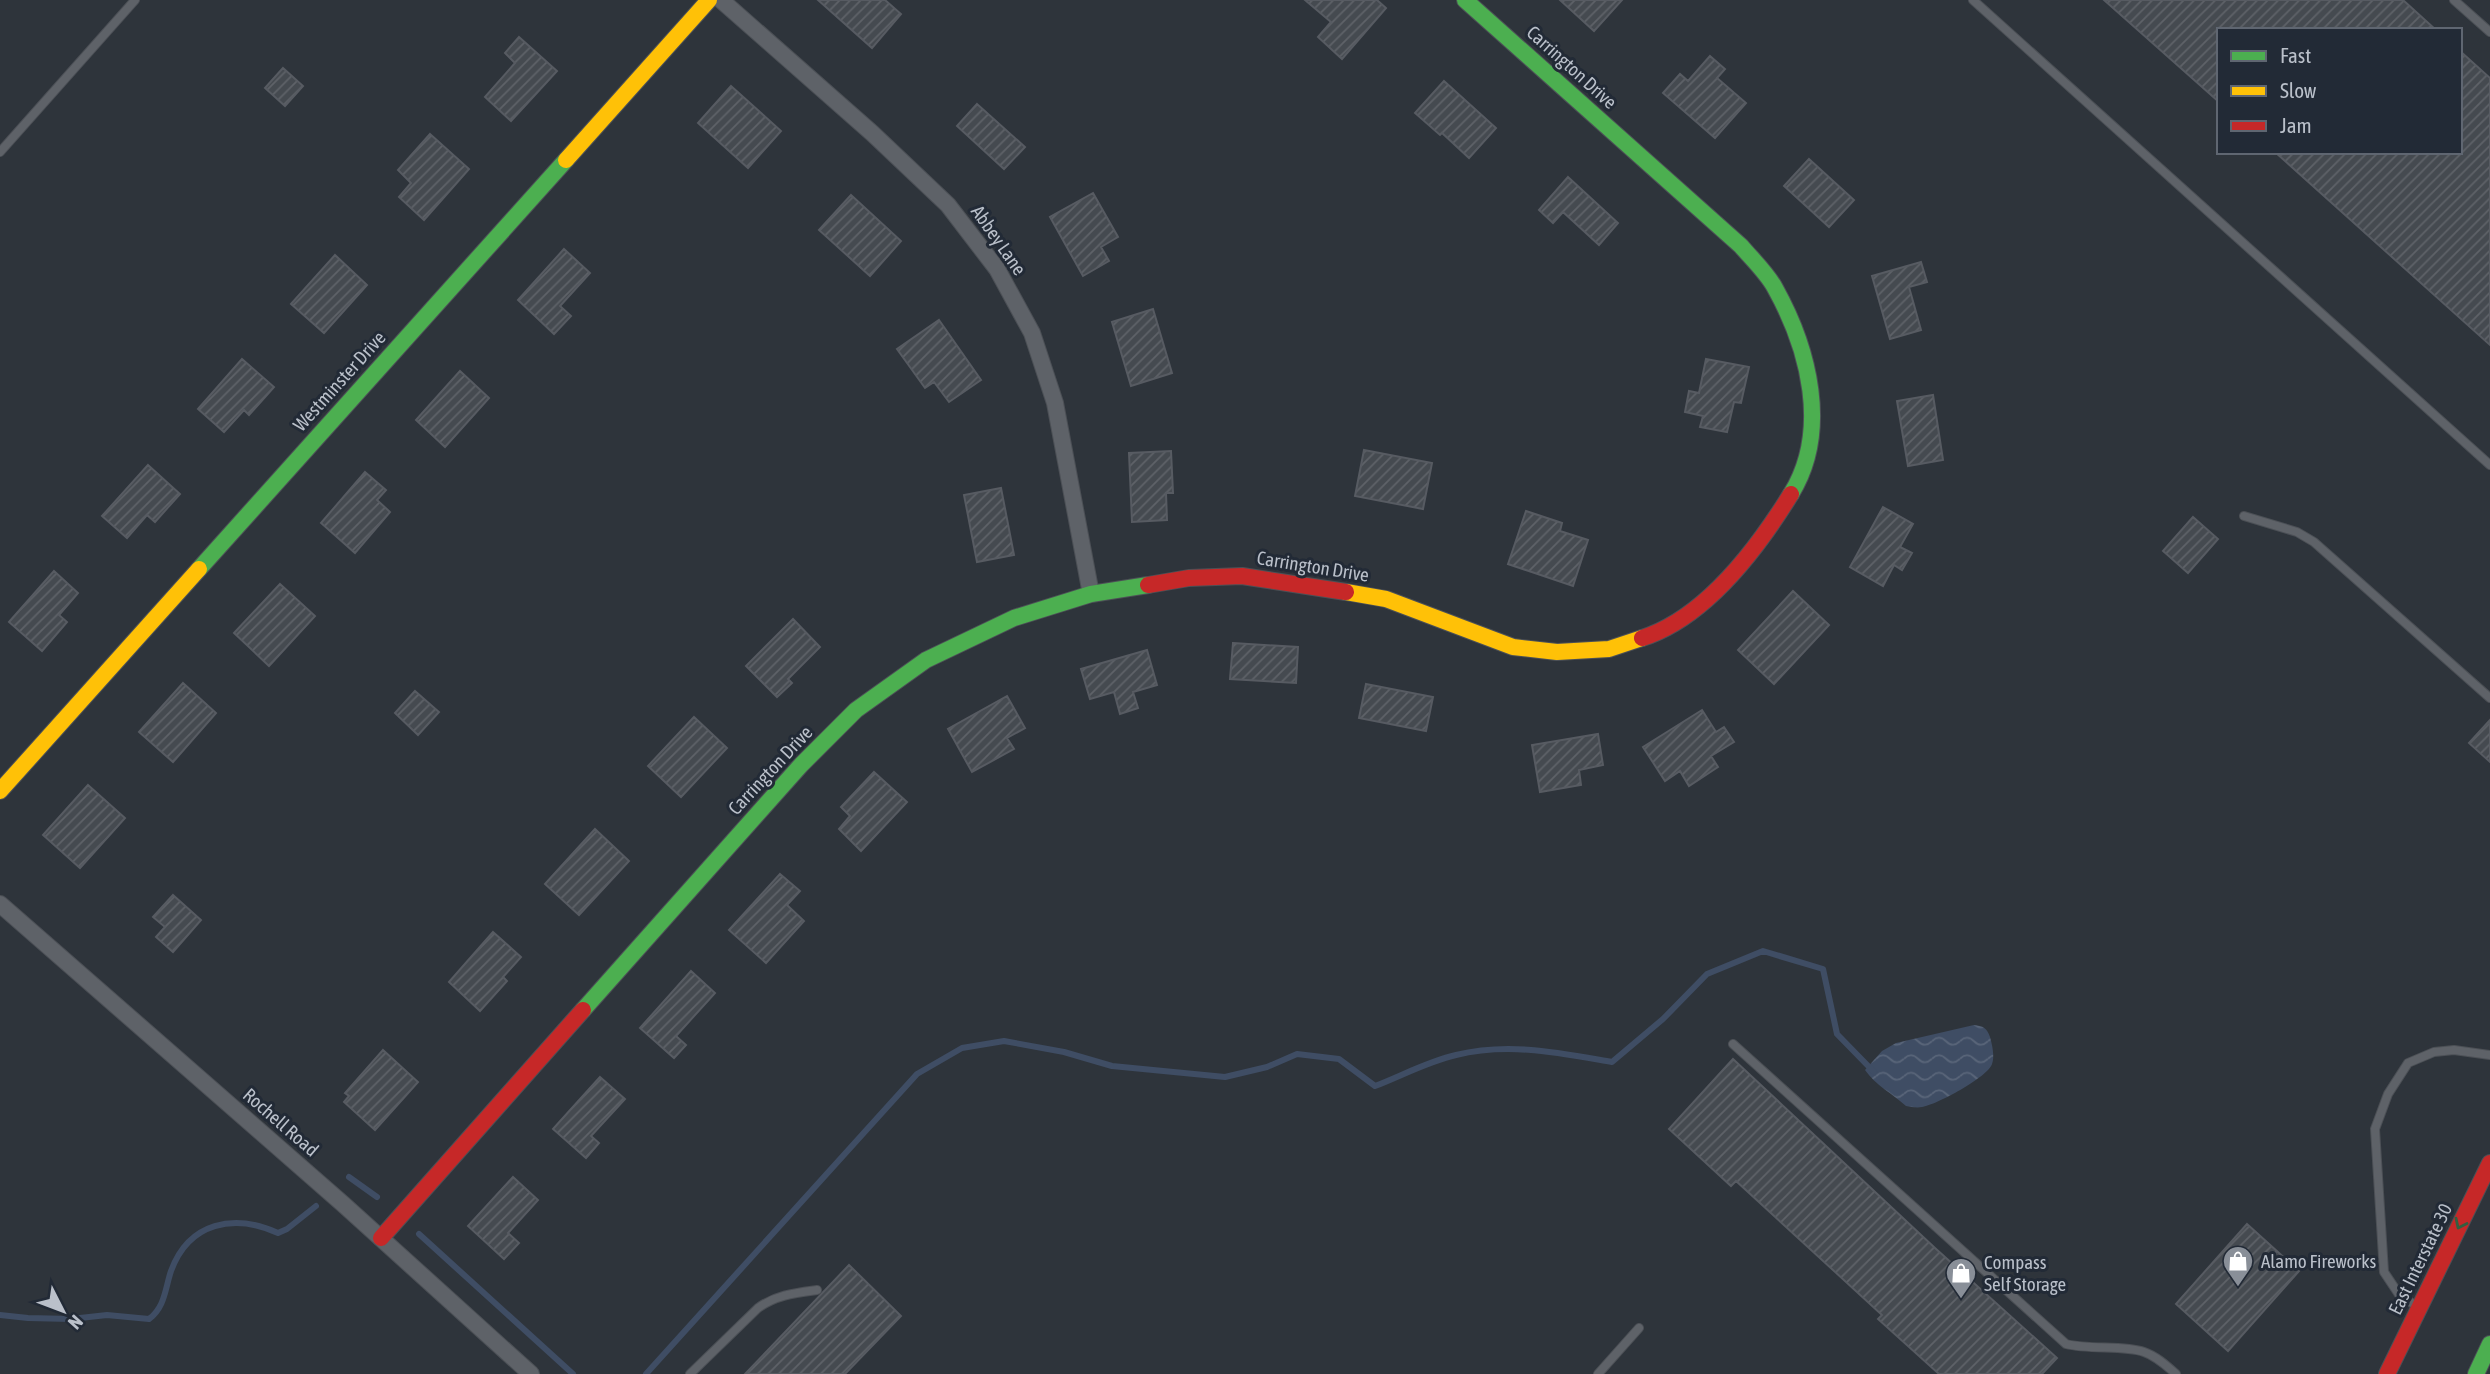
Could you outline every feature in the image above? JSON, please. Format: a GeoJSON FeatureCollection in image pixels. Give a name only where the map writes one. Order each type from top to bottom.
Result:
{"type":"FeatureCollection","features":[{"type":"Feature","properties":{"kind":"main road","name":"Westminster Drive"},"geometry":{"type":"LineString","coordinates":[[0,791],[709,0]]}},
{"type":"Feature","properties":{"kind":"main road","name":"Carrington Drive"},"geometry":{"type":"LineString","coordinates":[[381,1238],[801,765],[856,710],[926,660],[1014,618],[1091,594],[1189,578],[1242,576],[1386,599],[1513,647],[1557,652],[1609,649],[1658,633],[1698,608],[1737,568],[1776,518],[1800,479],[1812,432],[1811,396],[1802,345],[1774,286],[1741,246],[1465,0]]}},
{"type":"Feature","properties":{"kind":"main road","name":"East Interstate 30"},"geometry":{"type":"LineString","coordinates":[[2387,1374],[2490,1163]]}},
{"type":"Feature","properties":{"kind":"main road"},"geometry":{"type":"LineString","coordinates":[[2476,1374],[2490,1344]]}},
{"type":"Feature","properties":{"kind":"street","name":"Abbey Lane"},"geometry":{"type":"LineString","coordinates":[[721,0],[872,133],[948,205],[997,269],[1032,333],[1055,403],[1091,594]]}},
{"type":"Feature","properties":{"kind":"street","name":"Rochell Road"},"geometry":{"type":"LineString","coordinates":[[0,904],[381,1238],[531,1374]]}},
{"type":"Feature","properties":{"kind":"lane"},"geometry":{"type":"LineString","coordinates":[[0,152],[135,0]]}},
{"type":"Feature","properties":{"kind":"lane"},"geometry":{"type":"LineString","coordinates":[[1974,0],[2490,465]]}},
{"type":"Feature","properties":{"kind":"lane"},"geometry":{"type":"LineString","coordinates":[[2454,0],[2490,32]]}},
{"type":"Feature","properties":{"kind":"lane"},"geometry":{"type":"LineString","coordinates":[[2244,516],[2297,532],[2314,542],[2490,698]]}},
{"type":"Feature","properties":{"kind":"lane"},"geometry":{"type":"LineString","coordinates":[[1733,1044],[2066,1344],[2082,1348],[2144,1352],[2176,1374]]}},
{"type":"Feature","properties":{"kind":"lane"},"geometry":{"type":"LineString","coordinates":[[2419,1308],[2400,1296],[2384,1272],[2375,1129],[2388,1094],[2408,1063],[2434,1052],[2454,1050],[2490,1055]]}},
{"type":"Feature","properties":{"kind":"lane"},"geometry":{"type":"LineString","coordinates":[[690,1374],[770,1299],[817,1290]]}},
{"type":"Feature","properties":{"kind":"lane"},"geometry":{"type":"LineString","coordinates":[[1598,1374],[1639,1328]]}},
{"type":"Feature","properties":{"kind":"water"},"geometry":{"type":"Polygon","coordinates":[[[1974,1025],[1984,1028],[1989,1034],[1993,1050],[1992,1064],[1972,1083],[1929,1105],[1906,1106],[1865,1070],[1882,1051],[1896,1043],[1974,1025]]]}},
{"type":"Feature","properties":{"kind":"building"},"geometry":{"type":"Polygon","coordinates":[[[818,0],[885,0],[901,14],[872,48],[818,0]]]}},
{"type":"Feature","properties":{"kind":"building"},"geometry":{"type":"Polygon","coordinates":[[[1305,0],[1377,0],[1386,8],[1342,59],[1318,37],[1331,22],[1305,0]]]}},
{"type":"Feature","properties":{"kind":"building"},"geometry":{"type":"Polygon","coordinates":[[[1560,0],[1622,0],[1594,31],[1560,0]]]}},
{"type":"Feature","properties":{"kind":"building"},"geometry":{"type":"Polygon","coordinates":[[[2104,0],[2403,0],[2434,28],[2217,28],[2217,100],[2104,0]]]}},
{"type":"Feature","properties":{"kind":"building"},"geometry":{"type":"Polygon","coordinates":[[[519,37],[557,71],[511,121],[485,97],[515,63],[505,53],[519,37]]]}},
{"type":"Feature","properties":{"kind":"building"},"geometry":{"type":"Polygon","coordinates":[[[2462,53],[2490,78],[2490,345],[2277,154],[2462,154],[2462,53]]]}},
{"type":"Feature","properties":{"kind":"building"},"geometry":{"type":"Polygon","coordinates":[[[1710,56],[1725,69],[1717,78],[1746,103],[1715,138],[1663,93],[1680,74],[1688,81],[1710,56]]]}},
{"type":"Feature","properties":{"kind":"building"},"geometry":{"type":"Polygon","coordinates":[[[283,68],[303,86],[285,106],[265,88],[283,68]]]}},
{"type":"Feature","properties":{"kind":"building"},"geometry":{"type":"Polygon","coordinates":[[[1444,81],[1496,128],[1469,158],[1415,113],[1444,81]]]}},
{"type":"Feature","properties":{"kind":"building"},"geometry":{"type":"Polygon","coordinates":[[[731,86],[781,131],[748,168],[698,123],[731,86]]]}},
{"type":"Feature","properties":{"kind":"building"},"geometry":{"type":"Polygon","coordinates":[[[977,104],[1025,147],[1004,169],[957,126],[977,104]]]}},
{"type":"Feature","properties":{"kind":"building"},"geometry":{"type":"Polygon","coordinates":[[[430,134],[469,169],[424,220],[399,197],[411,183],[398,170],[430,134]]]}},
{"type":"Feature","properties":{"kind":"building"},"geometry":{"type":"Polygon","coordinates":[[[1809,159],[1854,200],[1829,227],[1784,186],[1809,159]]]}},
{"type":"Feature","properties":{"kind":"building"},"geometry":{"type":"Polygon","coordinates":[[[1568,177],[1618,223],[1599,245],[1563,212],[1553,223],[1539,210],[1568,177]]]}},
{"type":"Feature","properties":{"kind":"building"},"geometry":{"type":"Polygon","coordinates":[[[1093,193],[1118,237],[1101,247],[1109,261],[1083,276],[1050,217],[1093,193]]]}},
{"type":"Feature","properties":{"kind":"building"},"geometry":{"type":"Polygon","coordinates":[[[851,195],[901,241],[870,276],[819,230],[851,195]]]}},
{"type":"Feature","properties":{"kind":"building"},"geometry":{"type":"Polygon","coordinates":[[[564,249],[590,273],[560,306],[571,316],[554,334],[518,300],[564,249]]]}},
{"type":"Feature","properties":{"kind":"building"},"geometry":{"type":"Polygon","coordinates":[[[335,255],[367,285],[324,333],[291,304],[335,255]]]}},
{"type":"Feature","properties":{"kind":"building"},"geometry":{"type":"Polygon","coordinates":[[[1921,262],[1927,282],[1909,287],[1921,330],[1890,339],[1872,276],[1921,262]]]}},
{"type":"Feature","properties":{"kind":"building"},"geometry":{"type":"Polygon","coordinates":[[[1153,309],[1172,373],[1131,386],[1112,322],[1153,309]]]}},
{"type":"Feature","properties":{"kind":"building"},"geometry":{"type":"Polygon","coordinates":[[[939,320],[981,380],[949,402],[934,382],[925,388],[897,349],[939,320]]]}},
{"type":"Feature","properties":{"kind":"building"},"geometry":{"type":"Polygon","coordinates":[[[242,359],[274,387],[249,415],[244,410],[224,432],[198,409],[242,359]]]}},
{"type":"Feature","properties":{"kind":"building"},"geometry":{"type":"Polygon","coordinates":[[[1706,359],[1749,367],[1741,403],[1734,402],[1727,432],[1700,427],[1703,416],[1685,412],[1689,391],[1699,393],[1706,359]]]}},
{"type":"Feature","properties":{"kind":"building"},"geometry":{"type":"Polygon","coordinates":[[[460,371],[489,398],[445,447],[416,420],[460,371]]]}},
{"type":"Feature","properties":{"kind":"building"},"geometry":{"type":"Polygon","coordinates":[[[1933,395],[1943,460],[1908,466],[1897,401],[1933,395]]]}},
{"type":"Feature","properties":{"kind":"building"},"geometry":{"type":"Polygon","coordinates":[[[1364,450],[1432,463],[1423,509],[1355,496],[1364,450]]]}},
{"type":"Feature","properties":{"kind":"building"},"geometry":{"type":"Polygon","coordinates":[[[1171,451],[1173,493],[1166,493],[1167,520],[1132,522],[1129,453],[1171,451]]]}},
{"type":"Feature","properties":{"kind":"building"},"geometry":{"type":"Polygon","coordinates":[[[148,465],[180,494],[155,522],[147,515],[127,538],[102,516],[148,465]]]}},
{"type":"Feature","properties":{"kind":"building"},"geometry":{"type":"Polygon","coordinates":[[[365,472],[386,490],[377,500],[390,512],[355,553],[321,523],[365,472]]]}},
{"type":"Feature","properties":{"kind":"building"},"geometry":{"type":"Polygon","coordinates":[[[1001,488],[1014,555],[977,562],[964,495],[1001,488]]]}},
{"type":"Feature","properties":{"kind":"building"},"geometry":{"type":"Polygon","coordinates":[[[1883,507],[1913,524],[1900,547],[1912,553],[1902,570],[1894,565],[1883,586],[1850,567],[1883,507]]]}},
{"type":"Feature","properties":{"kind":"building"},"geometry":{"type":"Polygon","coordinates":[[[1526,511],[1562,523],[1560,531],[1588,540],[1573,586],[1508,564],[1526,511]]]}},
{"type":"Feature","properties":{"kind":"building"},"geometry":{"type":"Polygon","coordinates":[[[2193,517],[2218,539],[2188,573],[2163,551],[2193,517]]]}},
{"type":"Feature","properties":{"kind":"building"},"geometry":{"type":"Polygon","coordinates":[[[54,571],[78,593],[59,615],[67,622],[42,651],[9,622],[54,571]]]}},
{"type":"Feature","properties":{"kind":"building"},"geometry":{"type":"Polygon","coordinates":[[[280,584],[315,616],[269,666],[234,633],[280,584]]]}},
{"type":"Feature","properties":{"kind":"building"},"geometry":{"type":"Polygon","coordinates":[[[1793,591],[1829,625],[1774,684],[1738,650],[1793,591]]]}},
{"type":"Feature","properties":{"kind":"building"},"geometry":{"type":"Polygon","coordinates":[[[793,619],[820,647],[788,679],[792,683],[777,697],[746,666],[793,619]]]}},
{"type":"Feature","properties":{"kind":"building"},"geometry":{"type":"Polygon","coordinates":[[[1233,643],[1298,647],[1296,683],[1230,679],[1233,643]]]}},
{"type":"Feature","properties":{"kind":"building"},"geometry":{"type":"Polygon","coordinates":[[[1147,650],[1157,685],[1133,692],[1138,708],[1120,714],[1114,692],[1090,699],[1081,669],[1147,650]]]}},
{"type":"Feature","properties":{"kind":"building"},"geometry":{"type":"Polygon","coordinates":[[[183,683],[216,713],[173,762],[139,732],[183,683]]]}},
{"type":"Feature","properties":{"kind":"building"},"geometry":{"type":"Polygon","coordinates":[[[1366,684],[1433,697],[1426,731],[1359,718],[1366,684]]]}},
{"type":"Feature","properties":{"kind":"building"},"geometry":{"type":"Polygon","coordinates":[[[415,691],[439,712],[418,735],[395,713],[415,691]]]}},
{"type":"Feature","properties":{"kind":"building"},"geometry":{"type":"Polygon","coordinates":[[[1007,696],[1025,728],[1007,738],[1014,749],[972,772],[948,729],[1007,696]]]}},
{"type":"Feature","properties":{"kind":"building"},"geometry":{"type":"Polygon","coordinates":[[[1702,710],[1716,732],[1724,727],[1734,742],[1711,756],[1718,767],[1689,786],[1680,771],[1665,781],[1643,747],[1702,710]]]}},
{"type":"Feature","properties":{"kind":"building"},"geometry":{"type":"Polygon","coordinates":[[[694,717],[727,748],[681,797],[648,766],[694,717]]]}},
{"type":"Feature","properties":{"kind":"building"},"geometry":{"type":"Polygon","coordinates":[[[2490,720],[2490,762],[2469,743],[2490,720]]]}},
{"type":"Feature","properties":{"kind":"building"},"geometry":{"type":"Polygon","coordinates":[[[1598,734],[1603,765],[1579,770],[1581,785],[1540,792],[1532,745],[1598,734]]]}},
{"type":"Feature","properties":{"kind":"building"},"geometry":{"type":"Polygon","coordinates":[[[874,772],[907,802],[861,851],[839,829],[850,816],[841,807],[874,772]]]}},
{"type":"Feature","properties":{"kind":"building"},"geometry":{"type":"Polygon","coordinates":[[[88,785],[125,818],[80,868],[43,835],[88,785]]]}},
{"type":"Feature","properties":{"kind":"building"},"geometry":{"type":"Polygon","coordinates":[[[595,829],[629,861],[579,915],[545,884],[595,829]]]}},
{"type":"Feature","properties":{"kind":"building"},"geometry":{"type":"Polygon","coordinates":[[[780,874],[800,891],[787,905],[804,921],[766,963],[729,930],[780,874]]]}},
{"type":"Feature","properties":{"kind":"building"},"geometry":{"type":"Polygon","coordinates":[[[173,895],[201,920],[173,952],[156,937],[165,927],[153,917],[173,895]]]}},
{"type":"Feature","properties":{"kind":"building"},"geometry":{"type":"Polygon","coordinates":[[[493,932],[521,957],[503,977],[507,981],[480,1011],[449,982],[493,932]]]}},
{"type":"Feature","properties":{"kind":"building"},"geometry":{"type":"Polygon","coordinates":[[[691,971],[715,993],[676,1036],[686,1045],[674,1058],[640,1028],[691,971]]]}},
{"type":"Feature","properties":{"kind":"building"},"geometry":{"type":"Polygon","coordinates":[[[383,1050],[418,1082],[375,1130],[344,1102],[349,1096],[345,1093],[383,1050]]]}},
{"type":"Feature","properties":{"kind":"building"},"geometry":{"type":"Polygon","coordinates":[[[1733,1059],[2057,1358],[2042,1374],[1939,1374],[1878,1319],[1882,1315],[1736,1181],[1731,1186],[1669,1129],[1733,1059]]]}},
{"type":"Feature","properties":{"kind":"building"},"geometry":{"type":"Polygon","coordinates":[[[600,1077],[625,1099],[591,1136],[599,1143],[586,1158],[553,1129],[600,1077]]]}},
{"type":"Feature","properties":{"kind":"building"},"geometry":{"type":"Polygon","coordinates":[[[513,1177],[538,1200],[508,1233],[519,1243],[504,1259],[468,1226],[513,1177]]]}},
{"type":"Feature","properties":{"kind":"building","name":"Alamo Fireworks"},"geometry":{"type":"Polygon","coordinates":[[[2247,1224],[2299,1271],[2228,1351],[2176,1304],[2247,1224]]]}},
{"type":"Feature","properties":{"kind":"building"},"geometry":{"type":"Polygon","coordinates":[[[849,1265],[901,1316],[845,1374],[745,1374],[849,1265]]]}},
{"type":"Feature","properties":{"kind":"waterway"},"geometry":{"type":"LineString","coordinates":[[646,1374],[917,1074],[962,1048],[1004,1041],[1064,1052],[1112,1066],[1225,1077],[1267,1067],[1297,1054],[1339,1059],[1375,1086],[1436,1061],[1495,1049],[1534,1050],[1612,1062],[1663,1019],[1707,974],[1763,951],[1823,969],[1837,1034],[1874,1072]]}},
{"type":"Feature","properties":{"kind":"waterway"},"geometry":{"type":"LineString","coordinates":[[349,1177],[377,1197]]}},
{"type":"Feature","properties":{"kind":"waterway"},"geometry":{"type":"LineString","coordinates":[[0,1315],[71,1319],[107,1315],[149,1319],[161,1303],[179,1254],[201,1232],[230,1223],[262,1227],[278,1233],[316,1206]]}},
{"type":"Feature","properties":{"kind":"waterway"},"geometry":{"type":"LineString","coordinates":[[419,1234],[573,1374]]}},
{"type":"Feature","properties":{"kind":"traffic: fast"},"geometry":{"type":"LineString","coordinates":[[1465,0],[1741,246],[1772,282],[1797,337],[1810,390],[1810,444],[1803,470],[1791,494]]}},
{"type":"Feature","properties":{"kind":"traffic: fast"},"geometry":{"type":"LineString","coordinates":[[199,569],[566,160]]}},
{"type":"Feature","properties":{"kind":"traffic: fast"},"geometry":{"type":"LineString","coordinates":[[583,1010],[801,765],[856,710],[926,660],[1014,618],[1091,594],[1148,585]]}},
{"type":"Feature","properties":{"kind":"traffic: fast"},"geometry":{"type":"LineString","coordinates":[[2476,1374],[2490,1344]]}},
{"type":"Feature","properties":{"kind":"traffic: slow"},"geometry":{"type":"LineString","coordinates":[[566,160],[709,0]]}},
{"type":"Feature","properties":{"kind":"traffic: slow"},"geometry":{"type":"LineString","coordinates":[[0,791],[199,569]]}},
{"type":"Feature","properties":{"kind":"traffic: slow"},"geometry":{"type":"LineString","coordinates":[[1346,592],[1386,599],[1513,647],[1557,652],[1609,649],[1642,638]]}},
{"type":"Feature","properties":{"kind":"traffic: jam"},"geometry":{"type":"LineString","coordinates":[[1642,638],[1687,615],[1708,598],[1746,558],[1791,494]]}},
{"type":"Feature","properties":{"kind":"traffic: jam"},"geometry":{"type":"LineString","coordinates":[[1148,585],[1189,578],[1242,576],[1346,592]]}},
{"type":"Feature","properties":{"kind":"traffic: jam"},"geometry":{"type":"LineString","coordinates":[[381,1238],[583,1010]]}},
{"type":"Feature","properties":{"kind":"traffic: jam"},"geometry":{"type":"LineString","coordinates":[[2387,1374],[2490,1163]]}},
{"type":"Feature","properties":{"kind":"place","name":"Alamo Fireworks"},"geometry":{"type":"Point","coordinates":[2238,1288]}},
{"type":"Feature","properties":{"kind":"place","name":"Compass Self Storage"},"geometry":{"type":"Point","coordinates":[1961,1300]}}]}
